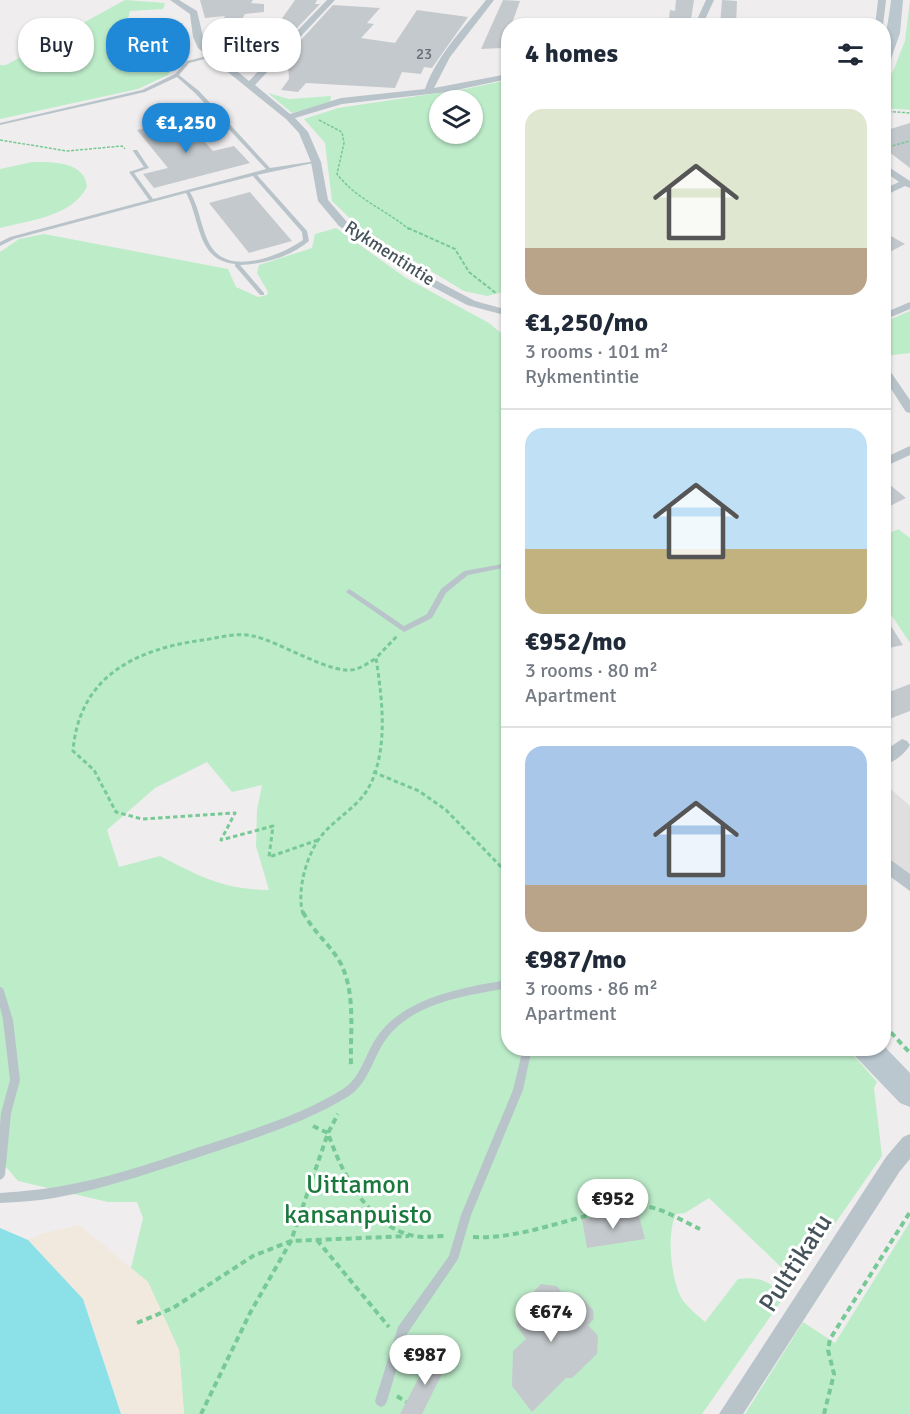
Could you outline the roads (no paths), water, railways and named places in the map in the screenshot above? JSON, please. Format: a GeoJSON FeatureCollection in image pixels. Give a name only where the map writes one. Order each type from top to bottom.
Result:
{"type":"FeatureCollection","features":[{"type":"Feature","properties":{"kind":"street","name":"Rykmentintie"},"geometry":{"type":"LineString","coordinates":[[174,0],[194,13],[198,42],[202,46]]}},
{"type":"Feature","properties":{"kind":"street"},"geometry":{"type":"LineString","coordinates":[[249,86],[331,0]]}},
{"type":"Feature","properties":{"kind":"street"},"geometry":{"type":"LineString","coordinates":[[429,90],[432,81],[442,66],[490,0]]}},
{"type":"Feature","properties":{"kind":"street"},"geometry":{"type":"LineString","coordinates":[[702,18],[710,0]]}},
{"type":"Feature","properties":{"kind":"street"},"geometry":{"type":"LineString","coordinates":[[880,18],[882,0]]}},
{"type":"Feature","properties":{"kind":"street"},"geometry":{"type":"LineString","coordinates":[[891,42],[897,0]]}},
{"type":"Feature","properties":{"kind":"street","name":"Rykmentintie"},"geometry":{"type":"LineString","coordinates":[[231,72],[289,117],[303,132],[316,162],[323,201],[343,224],[433,283],[471,303],[501,311]]}},
{"type":"Feature","properties":{"kind":"street"},"geometry":{"type":"LineString","coordinates":[[435,90],[501,78]]}},
{"type":"Feature","properties":{"kind":"street"},"geometry":{"type":"LineString","coordinates":[[289,117],[341,101],[429,91]]}},
{"type":"Feature","properties":{"kind":"street"},"geometry":{"type":"LineString","coordinates":[[891,172],[908,184]]}},
{"type":"Feature","properties":{"kind":"street"},"geometry":{"type":"LineString","coordinates":[[891,190],[908,184]]}},
{"type":"Feature","properties":{"kind":"street"},"geometry":{"type":"LineString","coordinates":[[891,314],[910,305]]}},
{"type":"Feature","properties":{"kind":"street"},"geometry":{"type":"LineString","coordinates":[[891,380],[910,409]]}},
{"type":"Feature","properties":{"kind":"street"},"geometry":{"type":"LineString","coordinates":[[891,460],[910,450]]}},
{"type":"Feature","properties":{"kind":"street"},"geometry":{"type":"LineString","coordinates":[[891,754],[902,745]]}},
{"type":"Feature","properties":{"kind":"street"},"geometry":{"type":"LineString","coordinates":[[891,868],[910,884]]}},
{"type":"Feature","properties":{"kind":"street"},"geometry":{"type":"LineString","coordinates":[[874,1056],[910,1093]]}},
{"type":"Feature","properties":{"kind":"street","name":"Pulttikatu"},"geometry":{"type":"LineString","coordinates":[[730,1414],[909,1147]]}},
{"type":"Feature","properties":{"kind":"lane"},"geometry":{"type":"LineString","coordinates":[[0,124],[142,91],[177,75],[188,62],[202,58]]}},
{"type":"Feature","properties":{"kind":"lane"},"geometry":{"type":"LineString","coordinates":[[177,75],[197,92],[268,170]]}},
{"type":"Feature","properties":{"kind":"lane"},"geometry":{"type":"LineString","coordinates":[[135,151],[147,168],[131,172],[152,201]]}},
{"type":"Feature","properties":{"kind":"lane"},"geometry":{"type":"LineString","coordinates":[[0,244],[12,238],[187,191],[268,170],[316,162]]}},
{"type":"Feature","properties":{"kind":"lane"},"geometry":{"type":"LineString","coordinates":[[187,191],[195,203],[209,249],[222,261],[237,265],[296,250],[306,241],[305,232],[254,174]]}},
{"type":"Feature","properties":{"kind":"lane"},"geometry":{"type":"LineString","coordinates":[[237,265],[261,294]]}},
{"type":"Feature","properties":{"kind":"lane"},"geometry":{"type":"LineString","coordinates":[[349,592],[404,629],[430,616],[443,591],[466,573],[501,566]]}},
{"type":"Feature","properties":{"kind":"lane"},"geometry":{"type":"LineString","coordinates":[[0,1198],[36,1197],[85,1187],[299,1119],[352,1089],[381,1038],[405,1017],[432,1001],[475,988],[501,985]]}},
{"type":"Feature","properties":{"kind":"lane"},"geometry":{"type":"LineString","coordinates":[[0,991],[8,1020],[15,1080],[6,1113],[0,1175]]}},
{"type":"Feature","properties":{"kind":"lane"},"geometry":{"type":"LineString","coordinates":[[381,1401],[402,1331],[422,1299],[444,1274],[453,1259],[518,1090],[526,1056]]}},
{"type":"Feature","properties":{"kind":"water"},"geometry":{"type":"Polygon","coordinates":[[[0,1228],[28,1240],[83,1299],[121,1414],[0,1414],[0,1228]]]}},
{"type":"Feature","properties":{"kind":"park label","name":"Uittamon kansanpuisto"},"geometry":{"type":"Point","coordinates":[358,1200]}}]}
